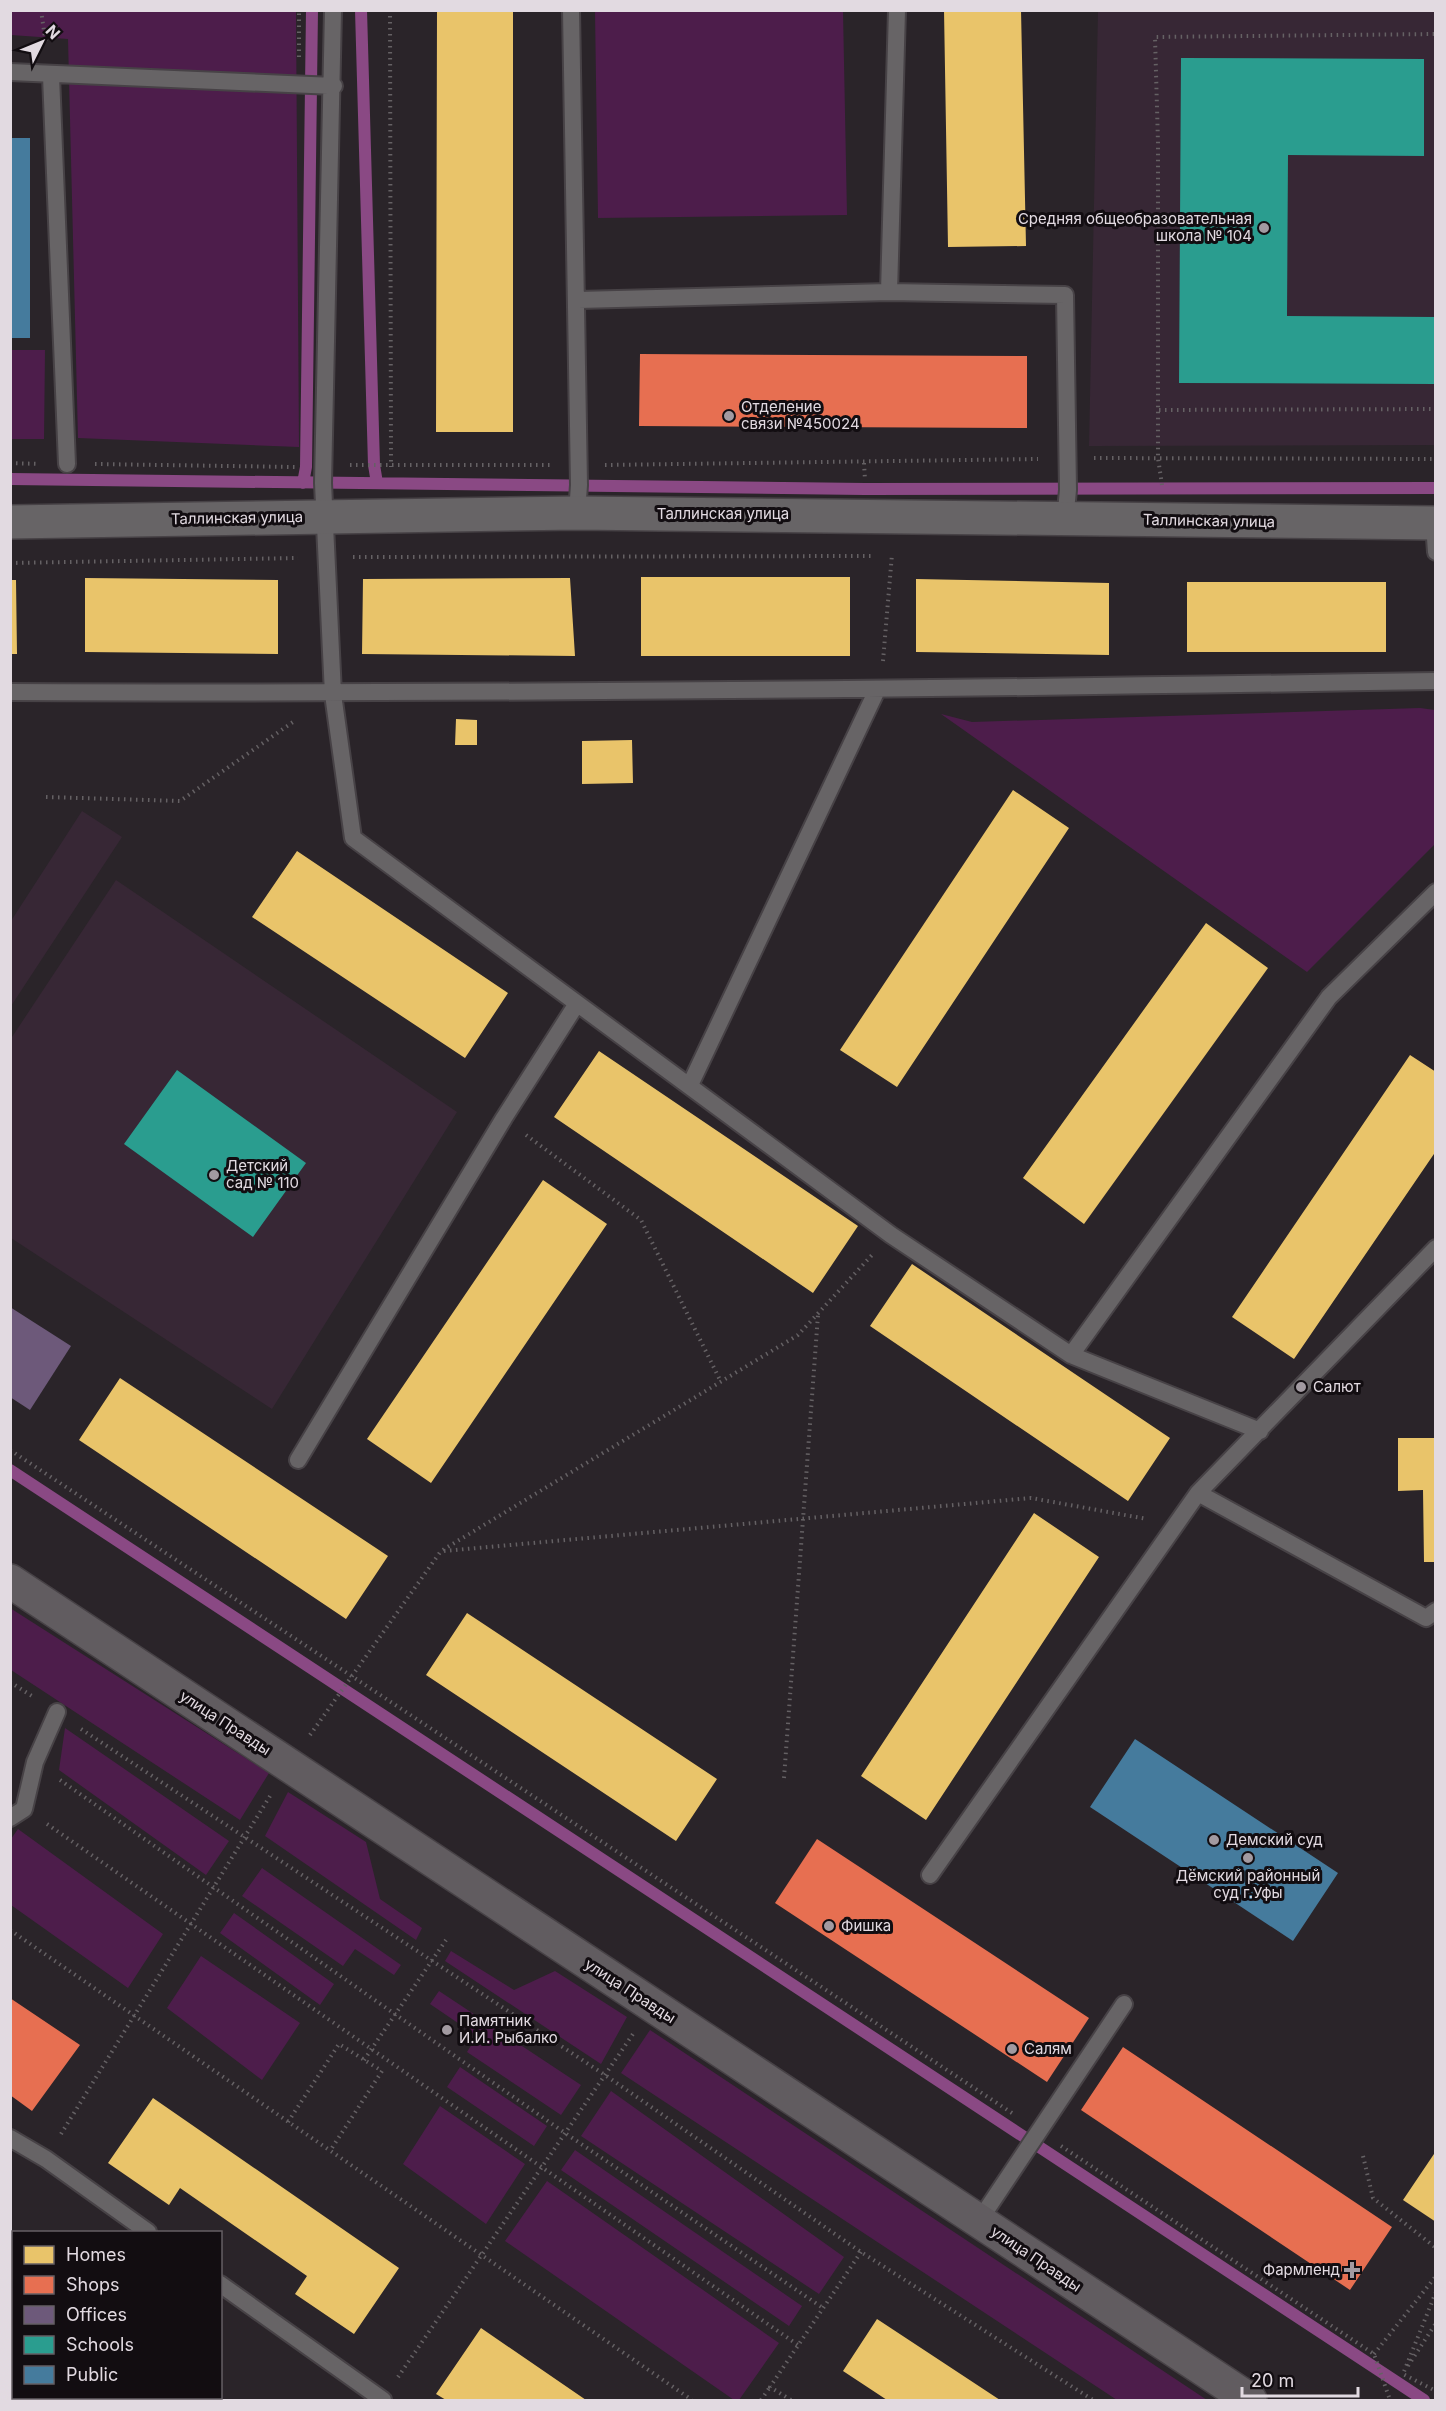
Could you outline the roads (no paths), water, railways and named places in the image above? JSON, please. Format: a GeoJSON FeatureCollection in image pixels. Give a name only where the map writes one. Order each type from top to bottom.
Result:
{"type":"FeatureCollection","features":[{"type":"Feature","properties":{"kind":"main road","name":"улица Правды"},"geometry":{"type":"LineString","coordinates":[[10,1581],[1250,2400]]}},
{"type":"Feature","properties":{"kind":"street","name":"Таллинская улица"},"geometry":{"type":"LineString","coordinates":[[10,522],[577,513],[865,515],[1161,522],[1435,533]]}},
{"type":"Feature","properties":{"kind":"lane"},"geometry":{"type":"LineString","coordinates":[[333,10],[334,86],[323,466],[324,516],[333,694],[353,838],[576,1005],[690,1085],[891,1235],[1071,1355],[1260,1431]]}},
{"type":"Feature","properties":{"kind":"lane"},"geometry":{"type":"LineString","coordinates":[[571,10],[578,300],[577,513]]}},
{"type":"Feature","properties":{"kind":"lane"},"geometry":{"type":"LineString","coordinates":[[890,292],[897,10]]}},
{"type":"Feature","properties":{"kind":"lane"},"geometry":{"type":"LineString","coordinates":[[10,72],[51,76],[334,86]]}},
{"type":"Feature","properties":{"kind":"lane"},"geometry":{"type":"LineString","coordinates":[[51,76],[67,464]]}},
{"type":"Feature","properties":{"kind":"lane"},"geometry":{"type":"LineString","coordinates":[[578,300],[890,292],[1065,295],[1068,458],[1065,521]]}},
{"type":"Feature","properties":{"kind":"lane"},"geometry":{"type":"LineString","coordinates":[[10,692],[333,694],[877,690],[1436,681]]}},
{"type":"Feature","properties":{"kind":"lane"},"geometry":{"type":"LineString","coordinates":[[690,1085],[877,690]]}},
{"type":"Feature","properties":{"kind":"lane"},"geometry":{"type":"LineString","coordinates":[[1071,1355],[1329,997],[1436,892]]}},
{"type":"Feature","properties":{"kind":"lane"},"geometry":{"type":"LineString","coordinates":[[298,1460],[504,1118],[576,1005]]}},
{"type":"Feature","properties":{"kind":"lane"},"geometry":{"type":"LineString","coordinates":[[930,1875],[1198,1493],[1436,1248]]}},
{"type":"Feature","properties":{"kind":"lane"},"geometry":{"type":"LineString","coordinates":[[1198,1493],[1426,1618],[1436,1611]]}},
{"type":"Feature","properties":{"kind":"lane"},"geometry":{"type":"LineString","coordinates":[[17,1813],[35,1762],[57,1712]]}},
{"type":"Feature","properties":{"kind":"lane"},"geometry":{"type":"LineString","coordinates":[[979,2221],[1124,2004]]}},
{"type":"Feature","properties":{"kind":"lane"},"geometry":{"type":"LineString","coordinates":[[10,2138],[46,2159],[147,2231]]}},
{"type":"Feature","properties":{"kind":"lane"},"geometry":{"type":"LineString","coordinates":[[222,2285],[382,2400]]}},
{"type":"Feature","properties":{"kind":"waterway"},"geometry":{"type":"LineString","coordinates":[[303,483],[306,467],[312,10]]}},
{"type":"Feature","properties":{"kind":"waterway"},"geometry":{"type":"LineString","coordinates":[[361,10],[374,465],[377,483]]}},
{"type":"Feature","properties":{"kind":"waterway"},"geometry":{"type":"LineString","coordinates":[[10,479],[865,489],[1436,488]]}},
{"type":"Feature","properties":{"kind":"waterway"},"geometry":{"type":"LineString","coordinates":[[10,1470],[1424,2400]]}},
{"type":"Feature","properties":{"kind":"place","name":"Средняя общеобразовательная школа № 104"},"geometry":{"type":"Point","coordinates":[1264,228]}},
{"type":"Feature","properties":{"kind":"place","name":"Отделение связи №450024"},"geometry":{"type":"Point","coordinates":[729,416]}},
{"type":"Feature","properties":{"kind":"place","name":"Детский сад № 110"},"geometry":{"type":"Point","coordinates":[214,1175]}},
{"type":"Feature","properties":{"kind":"place","name":"Салют"},"geometry":{"type":"Point","coordinates":[1301,1387]}},
{"type":"Feature","properties":{"kind":"place","name":"Демский суд"},"geometry":{"type":"Point","coordinates":[1214,1840]}},
{"type":"Feature","properties":{"kind":"place","name":"Дёмский районный суд г.Уфы"},"geometry":{"type":"Point","coordinates":[1248,1858]}},
{"type":"Feature","properties":{"kind":"place","name":"Фишка"},"geometry":{"type":"Point","coordinates":[829,1926]}},
{"type":"Feature","properties":{"kind":"place","name":"Памятник И.И. Рыбалко"},"geometry":{"type":"Point","coordinates":[447,2030]}},
{"type":"Feature","properties":{"kind":"place","name":"Салям"},"geometry":{"type":"Point","coordinates":[1012,2049]}},
{"type":"Feature","properties":{"kind":"place","name":"Фармленд"},"geometry":{"type":"Point","coordinates":[1352,2270]}}]}
